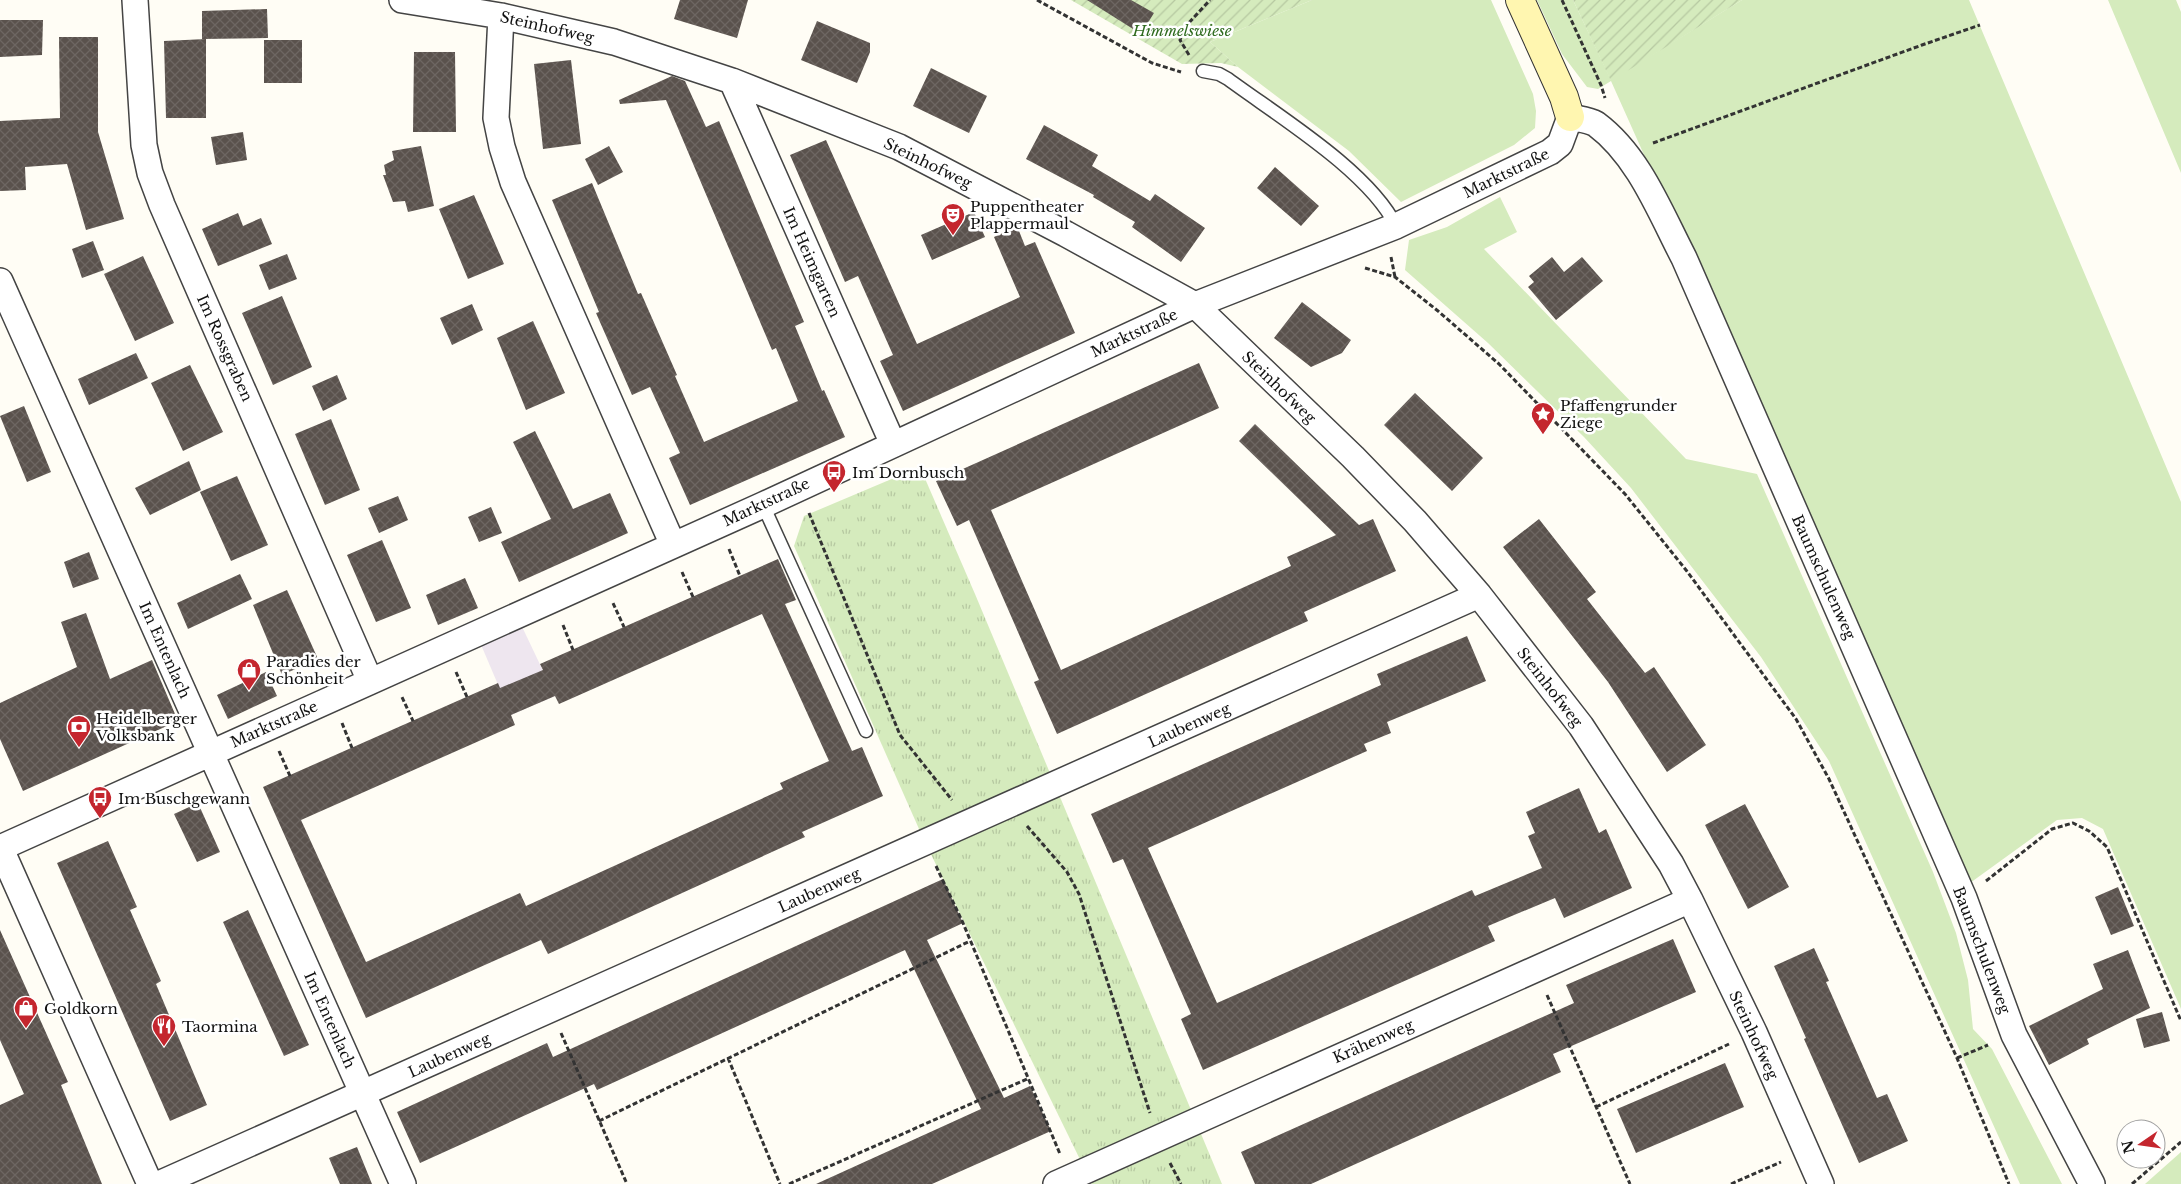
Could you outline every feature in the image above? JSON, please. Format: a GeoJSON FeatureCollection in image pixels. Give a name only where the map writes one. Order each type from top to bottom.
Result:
{"type":"FeatureCollection","features":[{"type":"Feature","properties":{"kind":"street","name":"Im Rossgraben"},"geometry":{"type":"LineString","coordinates":[[135,0],[144,145],[150,173],[162,205],[370,681]]}},
{"type":"Feature","properties":{"kind":"street","name":"Steinhofweg"},"geometry":{"type":"LineString","coordinates":[[402,0],[501,16],[614,42],[732,81],[898,147],[1066,234],[1195,305],[1353,457],[1414,521],[1479,595],[1580,726],[1671,864],[1690,900],[1754,1032],[1821,1184]]}},
{"type":"Feature","properties":{"kind":"street"},"geometry":{"type":"LineString","coordinates":[[1520,0],[1564,97],[1570,117]]}},
{"type":"Feature","properties":{"kind":"street"},"geometry":{"type":"LineString","coordinates":[[501,16],[496,118],[513,182],[673,544]]}},
{"type":"Feature","properties":{"kind":"street","name":"Im Heimgarten"},"geometry":{"type":"LineString","coordinates":[[732,81],[893,444]]}},
{"type":"Feature","properties":{"kind":"street","name":"Marktstraße"},"geometry":{"type":"LineString","coordinates":[[0,847],[763,505],[1195,305],[1396,226],[1550,152],[1560,144],[1570,117]]}},
{"type":"Feature","properties":{"kind":"street","name":"Baumschulenweg"},"geometry":{"type":"LineString","coordinates":[[1570,117],[1594,123],[1624,154],[1641,176],[1684,258],[1964,898],[2014,1035],[2092,1184]]}},
{"type":"Feature","properties":{"kind":"street","name":"Im Entenlach"},"geometry":{"type":"LineString","coordinates":[[0,281],[402,1184]]}},
{"type":"Feature","properties":{"kind":"street","name":"Laubenweg"},"geometry":{"type":"LineString","coordinates":[[159,1184],[1479,595]]}},
{"type":"Feature","properties":{"kind":"street"},"geometry":{"type":"LineString","coordinates":[[0,847],[150,1184]]}},
{"type":"Feature","properties":{"kind":"street","name":"Krähenweg"},"geometry":{"type":"LineString","coordinates":[[1063,1181],[1158,1139],[1177,1128],[1690,900]]}},
{"type":"Feature","properties":{"kind":"lane"},"geometry":{"type":"LineString","coordinates":[[1203,71],[1219,74],[1228,79],[1338,160],[1383,204],[1396,226]]}},
{"type":"Feature","properties":{"kind":"lane"},"geometry":{"type":"LineString","coordinates":[[763,505],[866,731]]}},
{"type":"Feature","properties":{"kind":"path"},"geometry":{"type":"LineString","coordinates":[[1037,0],[1152,63],[1182,73],[1203,71]]}},
{"type":"Feature","properties":{"kind":"path"},"geometry":{"type":"LineString","coordinates":[[1203,71],[1188,54],[1180,40],[1185,27],[1210,0]]}},
{"type":"Feature","properties":{"kind":"path"},"geometry":{"type":"LineString","coordinates":[[1562,0],[1601,85],[1606,103]]}},
{"type":"Feature","properties":{"kind":"path"},"geometry":{"type":"LineString","coordinates":[[1624,154],[1922,44],[1980,25]]}},
{"type":"Feature","properties":{"kind":"path"},"geometry":{"type":"LineString","coordinates":[[1395,277],[1438,311],[1498,364],[1625,494],[1686,570],[1796,719],[1830,779],[1957,1058],[2009,1184]]}},
{"type":"Feature","properties":{"kind":"path"},"geometry":{"type":"LineString","coordinates":[[798,488],[900,735],[958,808],[968,824]]}},
{"type":"Feature","properties":{"kind":"path"},"geometry":{"type":"LineString","coordinates":[[1009,805],[1067,872],[1079,894],[1158,1139],[1181,1184]]}},
{"type":"Feature","properties":{"kind":"path"},"geometry":{"type":"LineString","coordinates":[[1964,898],[2052,829],[2073,823],[2089,831],[2107,847],[2181,1021]]}},
{"type":"Feature","properties":{"kind":"path"},"geometry":{"type":"LineString","coordinates":[[925,842],[970,941],[1027,1079],[1063,1181]]}},
{"type":"Feature","properties":{"kind":"path"},"geometry":{"type":"LineString","coordinates":[[599,1121],[970,941]]}},
{"type":"Feature","properties":{"kind":"path"},"geometry":{"type":"LineString","coordinates":[[1536,969],[1630,1184]]}},
{"type":"Feature","properties":{"kind":"path"},"geometry":{"type":"LineString","coordinates":[[550,1010],[627,1184]]}},
{"type":"Feature","properties":{"kind":"path"},"geometry":{"type":"LineString","coordinates":[[1596,1107],[1754,1032]]}},
{"type":"Feature","properties":{"kind":"path"},"geometry":{"type":"LineString","coordinates":[[1957,1058],[2014,1035]]}},
{"type":"Feature","properties":{"kind":"path"},"geometry":{"type":"LineString","coordinates":[[728,1058],[780,1184]]}},
{"type":"Feature","properties":{"kind":"path"},"geometry":{"type":"LineString","coordinates":[[789,1184],[1027,1079]]}},
{"type":"Feature","properties":{"kind":"path"},"geometry":{"type":"LineString","coordinates":[[2132,1184],[2181,1142]]}},
{"type":"Feature","properties":{"kind":"path"},"geometry":{"type":"LineString","coordinates":[[1731,1184],[1807,1151]]}},
{"type":"Feature","properties":{"kind":"shaded area"},"geometry":{"type":"Polygon","coordinates":[[[516,614],[555,696],[511,715],[476,633],[516,614]]]}},
{"type":"Feature","properties":{"kind":"green space","name":"Himmelswiese"},"geometry":{"type":"Polygon","coordinates":[[[1071,0],[1312,0],[1210,42],[1238,67],[1221,63],[1182,64],[1071,0]]]}},
{"type":"Feature","properties":{"kind":"green space"},"geometry":{"type":"Polygon","coordinates":[[[1312,0],[1491,0],[1533,94],[1536,111],[1535,128],[1514,145],[1401,202],[1349,151],[1238,67],[1210,42],[1312,0]]]}},
{"type":"Feature","properties":{"kind":"green space"},"geometry":{"type":"Polygon","coordinates":[[[1537,0],[1573,0],[1611,80],[1742,0],[1969,0],[2181,502],[2181,1009],[2103,829],[2082,818],[2057,820],[1970,883],[1611,81],[1598,89],[1587,87],[1562,54],[1537,0]]]}},
{"type":"Feature","properties":{"kind":"green space"},"geometry":{"type":"Polygon","coordinates":[[[1573,0],[1742,0],[1611,81],[1573,0]]]}},
{"type":"Feature","properties":{"kind":"green space"},"geometry":{"type":"Polygon","coordinates":[[[2108,0],[2176,0],[2181,12],[2181,173],[2108,0]]]}},
{"type":"Feature","properties":{"kind":"green space"},"geometry":{"type":"Polygon","coordinates":[[[1500,197],[1517,232],[1484,249],[1686,459],[1757,474],[1933,872],[1956,933],[1968,980],[1973,1029],[1992,1049],[2062,1184],[2020,1184],[1829,761],[1761,657],[1631,488],[1584,437],[1488,343],[1405,270],[1409,240],[1447,227],[1500,197]]]}},
{"type":"Feature","properties":{"kind":"green space"},"geometry":{"type":"Polygon","coordinates":[[[920,467],[1222,1184],[1092,1184],[923,838],[794,546],[804,516],[920,467]]]}},
{"type":"Feature","properties":{"kind":"green space"},"geometry":{"type":"Polygon","coordinates":[[[2181,1152],[2181,1184],[2145,1184],[2162,1169],[2166,1169],[2166,1165],[2181,1152]]]}},
{"type":"Feature","properties":{"kind":"building"},"geometry":{"type":"Polygon","coordinates":[[[680,0],[748,0],[737,38],[674,19],[680,0]]]}},
{"type":"Feature","properties":{"kind":"building"},"geometry":{"type":"Polygon","coordinates":[[[1087,0],[1131,0],[1154,13],[1141,34],[1087,0]]]}},
{"type":"Feature","properties":{"kind":"building"},"geometry":{"type":"Polygon","coordinates":[[[267,9],[268,38],[202,39],[202,11],[267,9]]]}},
{"type":"Feature","properties":{"kind":"building"},"geometry":{"type":"Polygon","coordinates":[[[0,20],[43,20],[42,55],[0,57],[0,20]]]}},
{"type":"Feature","properties":{"kind":"building"},"geometry":{"type":"Polygon","coordinates":[[[817,21],[870,43],[870,52],[857,83],[801,60],[817,21]]]}},
{"type":"Feature","properties":{"kind":"building"},"geometry":{"type":"Polygon","coordinates":[[[59,37],[98,37],[98,132],[124,219],[86,230],[67,164],[25,167],[26,190],[0,191],[0,121],[60,118],[59,37]]]}},
{"type":"Feature","properties":{"kind":"building"},"geometry":{"type":"Polygon","coordinates":[[[206,39],[206,118],[166,118],[164,41],[206,39]]]}},
{"type":"Feature","properties":{"kind":"building"},"geometry":{"type":"Polygon","coordinates":[[[264,40],[302,40],[302,83],[264,83],[264,40]]]}},
{"type":"Feature","properties":{"kind":"building"},"geometry":{"type":"Polygon","coordinates":[[[414,52],[455,52],[456,132],[413,132],[414,52]]]}},
{"type":"Feature","properties":{"kind":"building"},"geometry":{"type":"Polygon","coordinates":[[[571,60],[581,144],[543,149],[534,64],[571,60]]]}},
{"type":"Feature","properties":{"kind":"building"},"geometry":{"type":"Polygon","coordinates":[[[931,68],[987,96],[969,133],[913,106],[931,68]]]}},
{"type":"Feature","properties":{"kind":"building"},"geometry":{"type":"Polygon","coordinates":[[[672,76],[685,81],[706,127],[719,121],[804,322],[795,326],[822,391],[824,390],[845,437],[690,505],[669,458],[680,453],[650,387],[632,395],[596,313],[599,312],[552,200],[592,183],[638,294],[641,293],[704,442],[798,401],[776,348],[772,350],[666,100],[620,104],[619,100],[672,76]]]}},
{"type":"Feature","properties":{"kind":"building"},"geometry":{"type":"Polygon","coordinates":[[[1044,125],[1098,155],[1092,166],[1150,201],[1155,194],[1205,228],[1181,262],[1132,227],[1135,222],[1093,197],[1094,195],[1026,159],[1044,125]]]}},
{"type":"Feature","properties":{"kind":"building"},"geometry":{"type":"Polygon","coordinates":[[[243,132],[247,160],[216,165],[211,137],[243,132]]]}},
{"type":"Feature","properties":{"kind":"building"},"geometry":{"type":"Polygon","coordinates":[[[826,140],[917,344],[1020,297],[994,237],[1017,226],[1025,246],[1035,242],[1075,333],[903,411],[880,361],[893,355],[858,276],[845,282],[790,155],[826,140]]]}},
{"type":"Feature","properties":{"kind":"building"},"geometry":{"type":"Polygon","coordinates":[[[421,146],[434,206],[408,212],[405,201],[393,202],[383,175],[386,175],[384,165],[394,160],[392,151],[421,146]]]}},
{"type":"Feature","properties":{"kind":"building"},"geometry":{"type":"Polygon","coordinates":[[[609,146],[623,172],[598,185],[585,159],[609,146]]]}},
{"type":"Feature","properties":{"kind":"building"},"geometry":{"type":"Polygon","coordinates":[[[1275,167],[1319,206],[1301,226],[1257,188],[1275,167]]]}},
{"type":"Feature","properties":{"kind":"building"},"geometry":{"type":"Polygon","coordinates":[[[474,195],[504,264],[468,279],[439,209],[474,195]]]}},
{"type":"Feature","properties":{"kind":"building","name":"Puppentheater Plappermaul"},"geometry":{"type":"Polygon","coordinates":[[[974,212],[985,237],[932,260],[921,235],[974,212]]]}},
{"type":"Feature","properties":{"kind":"building"},"geometry":{"type":"Polygon","coordinates":[[[238,213],[243,226],[261,218],[272,244],[218,266],[202,229],[238,213]]]}},
{"type":"Feature","properties":{"kind":"building"},"geometry":{"type":"Polygon","coordinates":[[[93,241],[104,270],[82,278],[72,249],[93,241]]]}},
{"type":"Feature","properties":{"kind":"building"},"geometry":{"type":"Polygon","coordinates":[[[287,254],[297,279],[269,290],[259,265],[287,254]]]}},
{"type":"Feature","properties":{"kind":"building"},"geometry":{"type":"Polygon","coordinates":[[[143,256],[174,323],[135,341],[104,274],[143,256]]]}},
{"type":"Feature","properties":{"kind":"building"},"geometry":{"type":"Polygon","coordinates":[[[1552,257],[1564,272],[1582,257],[1603,281],[1556,320],[1528,287],[1534,282],[1529,276],[1552,257]]]}},
{"type":"Feature","properties":{"kind":"building"},"geometry":{"type":"Polygon","coordinates":[[[282,296],[312,367],[273,385],[242,313],[282,296]]]}},
{"type":"Feature","properties":{"kind":"building"},"geometry":{"type":"Polygon","coordinates":[[[1302,302],[1351,340],[1342,353],[1311,367],[1274,338],[1302,302]]]}},
{"type":"Feature","properties":{"kind":"building"},"geometry":{"type":"Polygon","coordinates":[[[472,304],[483,330],[452,345],[440,318],[472,304]]]}},
{"type":"Feature","properties":{"kind":"building"},"geometry":{"type":"Polygon","coordinates":[[[533,321],[565,393],[526,410],[497,338],[533,321]]]}},
{"type":"Feature","properties":{"kind":"building"},"geometry":{"type":"Polygon","coordinates":[[[136,353],[148,378],[89,405],[78,379],[136,353]]]}},
{"type":"Feature","properties":{"kind":"building"},"geometry":{"type":"Polygon","coordinates":[[[1199,363],[1219,408],[991,510],[1061,670],[1291,566],[1287,557],[1336,535],[1239,441],[1255,424],[1359,525],[1373,519],[1396,571],[1304,612],[1308,621],[1057,734],[1034,682],[1039,680],[969,520],[957,526],[936,481],[1199,363]]]}},
{"type":"Feature","properties":{"kind":"building"},"geometry":{"type":"Polygon","coordinates":[[[190,365],[223,432],[183,451],[151,383],[190,365]]]}},
{"type":"Feature","properties":{"kind":"building"},"geometry":{"type":"Polygon","coordinates":[[[337,375],[347,399],[323,411],[312,386],[337,375]]]}},
{"type":"Feature","properties":{"kind":"building"},"geometry":{"type":"Polygon","coordinates":[[[1415,393],[1483,458],[1452,491],[1384,425],[1415,393]]]}},
{"type":"Feature","properties":{"kind":"building"},"geometry":{"type":"Polygon","coordinates":[[[24,406],[51,472],[27,482],[0,416],[24,406]]]}},
{"type":"Feature","properties":{"kind":"building"},"geometry":{"type":"Polygon","coordinates":[[[331,419],[360,490],[325,505],[295,434],[331,419]]]}},
{"type":"Feature","properties":{"kind":"building"},"geometry":{"type":"Polygon","coordinates":[[[535,431],[573,509],[610,493],[628,533],[519,582],[501,542],[551,519],[513,442],[535,431]]]}},
{"type":"Feature","properties":{"kind":"building"},"geometry":{"type":"Polygon","coordinates":[[[189,461],[201,490],[150,515],[135,488],[189,461]]]}},
{"type":"Feature","properties":{"kind":"building"},"geometry":{"type":"Polygon","coordinates":[[[237,476],[268,545],[231,561],[200,492],[237,476]]]}},
{"type":"Feature","properties":{"kind":"building"},"geometry":{"type":"Polygon","coordinates":[[[398,496],[408,520],[379,533],[368,508],[398,496]]]}},
{"type":"Feature","properties":{"kind":"building"},"geometry":{"type":"Polygon","coordinates":[[[491,507],[502,533],[479,542],[468,517],[491,507]]]}},
{"type":"Feature","properties":{"kind":"building"},"geometry":{"type":"Polygon","coordinates":[[[1539,519],[1596,592],[1587,599],[1645,673],[1654,667],[1706,745],[1667,772],[1608,682],[1503,547],[1539,519]]]}},
{"type":"Feature","properties":{"kind":"building"},"geometry":{"type":"Polygon","coordinates":[[[382,540],[411,608],[376,622],[347,555],[382,540]]]}},
{"type":"Feature","properties":{"kind":"building"},"geometry":{"type":"Polygon","coordinates":[[[89,552],[99,579],[73,588],[64,562],[89,552]]]}},
{"type":"Feature","properties":{"kind":"building"},"geometry":{"type":"Polygon","coordinates":[[[778,559],[796,600],[785,604],[852,751],[862,747],[883,796],[802,832],[805,837],[548,954],[541,940],[366,1018],[263,787],[498,683],[500,688],[543,670],[540,664],[778,559]],[[762,614],[559,704],[555,696],[511,715],[515,725],[301,820],[366,962],[520,893],[526,906],[783,789],[780,783],[829,761],[762,614]]]}},
{"type":"Feature","properties":{"kind":"building"},"geometry":{"type":"Polygon","coordinates":[[[240,574],[252,599],[188,629],[177,603],[240,574]]]}},
{"type":"Feature","properties":{"kind":"building"},"geometry":{"type":"Polygon","coordinates":[[[465,578],[478,608],[438,625],[426,595],[465,578]]]}},
{"type":"Feature","properties":{"kind":"building"},"geometry":{"type":"Polygon","coordinates":[[[287,590],[318,659],[282,675],[253,605],[287,590]]]}},
{"type":"Feature","properties":{"kind":"building"},"geometry":{"type":"Polygon","coordinates":[[[86,613],[110,679],[152,660],[178,721],[23,791],[0,739],[0,703],[77,667],[61,622],[86,613]]]}},
{"type":"Feature","properties":{"kind":"building"},"geometry":{"type":"Polygon","coordinates":[[[1467,636],[1486,681],[1387,722],[1391,733],[1364,744],[1367,751],[1148,848],[1217,1003],[1472,890],[1475,896],[1542,868],[1528,836],[1535,833],[1526,812],[1579,788],[1599,833],[1606,829],[1632,888],[1564,918],[1555,898],[1488,926],[1495,941],[1203,1070],[1181,1019],[1191,1014],[1123,859],[1113,863],[1091,814],[1381,685],[1377,674],[1467,636]]]}},
{"type":"Feature","properties":{"kind":"building"},"geometry":{"type":"Polygon","coordinates":[[[266,672],[277,696],[228,719],[217,695],[266,672]]]}},
{"type":"Feature","properties":{"kind":"building"},"geometry":{"type":"Polygon","coordinates":[[[198,803],[220,852],[197,862],[174,814],[198,803]]]}},
{"type":"Feature","properties":{"kind":"building"},"geometry":{"type":"Polygon","coordinates":[[[1745,804],[1789,887],[1748,909],[1705,825],[1745,804]]]}},
{"type":"Feature","properties":{"kind":"building"},"geometry":{"type":"Polygon","coordinates":[[[108,841],[137,907],[130,910],[161,981],[156,984],[207,1105],[170,1121],[57,863],[108,841]]]}},
{"type":"Feature","properties":{"kind":"building"},"geometry":{"type":"Polygon","coordinates":[[[943,879],[963,923],[927,940],[1004,1098],[1030,1086],[1051,1131],[932,1184],[816,1184],[981,1109],[905,950],[597,1090],[594,1084],[420,1163],[397,1112],[547,1043],[553,1057],[943,879]]]}},
{"type":"Feature","properties":{"kind":"building"},"geometry":{"type":"Polygon","coordinates":[[[2118,887],[2134,926],[2111,935],[2095,897],[2118,887]]]}},
{"type":"Feature","properties":{"kind":"building"},"geometry":{"type":"Polygon","coordinates":[[[248,910],[309,1045],[284,1056],[223,922],[248,910]]]}},
{"type":"Feature","properties":{"kind":"building"},"geometry":{"type":"Polygon","coordinates":[[[0,930],[68,1082],[61,1085],[102,1184],[0,1184],[0,1105],[24,1094],[0,1040],[0,930]]]}},
{"type":"Feature","properties":{"kind":"building"},"geometry":{"type":"Polygon","coordinates":[[[1673,939],[1696,992],[1553,1054],[1561,1072],[1311,1184],[1255,1184],[1241,1152],[1574,1003],[1566,985],[1673,939]]]}},
{"type":"Feature","properties":{"kind":"building"},"geometry":{"type":"Polygon","coordinates":[[[1814,948],[1829,981],[1826,982],[1877,1098],[1887,1094],[1908,1141],[1859,1163],[1774,966],[1814,948]]]}},
{"type":"Feature","properties":{"kind":"building"},"geometry":{"type":"Polygon","coordinates":[[[2128,950],[2150,1008],[2087,1039],[2089,1044],[2049,1065],[2029,1026],[2103,989],[2093,964],[2128,950]]]}},
{"type":"Feature","properties":{"kind":"building"},"geometry":{"type":"Polygon","coordinates":[[[2162,1012],[2170,1041],[2144,1048],[2136,1019],[2162,1012]]]}},
{"type":"Feature","properties":{"kind":"building"},"geometry":{"type":"Polygon","coordinates":[[[1725,1063],[1744,1107],[1636,1153],[1617,1109],[1725,1063]]]}},
{"type":"Feature","properties":{"kind":"building"},"geometry":{"type":"Polygon","coordinates":[[[357,1147],[372,1184],[340,1184],[329,1158],[357,1147]]]}},
{"type":"Feature","properties":{"kind":"place","name":"Puppentheater Plappermaul"},"geometry":{"type":"Point","coordinates":[953,236]}},
{"type":"Feature","properties":{"kind":"place","name":"Pfaffengrunder Ziege"},"geometry":{"type":"Point","coordinates":[1543,435]}},
{"type":"Feature","properties":{"kind":"place","name":"Im Dornbusch"},"geometry":{"type":"Point","coordinates":[834,493]}},
{"type":"Feature","properties":{"kind":"place","name":"Paradies der Schönheit"},"geometry":{"type":"Point","coordinates":[249,691]}},
{"type":"Feature","properties":{"kind":"place","name":"Heidelberger Volksbank"},"geometry":{"type":"Point","coordinates":[79,748]}},
{"type":"Feature","properties":{"kind":"place","name":"Im Buschgewann"},"geometry":{"type":"Point","coordinates":[100,819]}},
{"type":"Feature","properties":{"kind":"place","name":"Goldkorn"},"geometry":{"type":"Point","coordinates":[26,1029]}},
{"type":"Feature","properties":{"kind":"place","name":"Taormina"},"geometry":{"type":"Point","coordinates":[164,1047]}}]}
